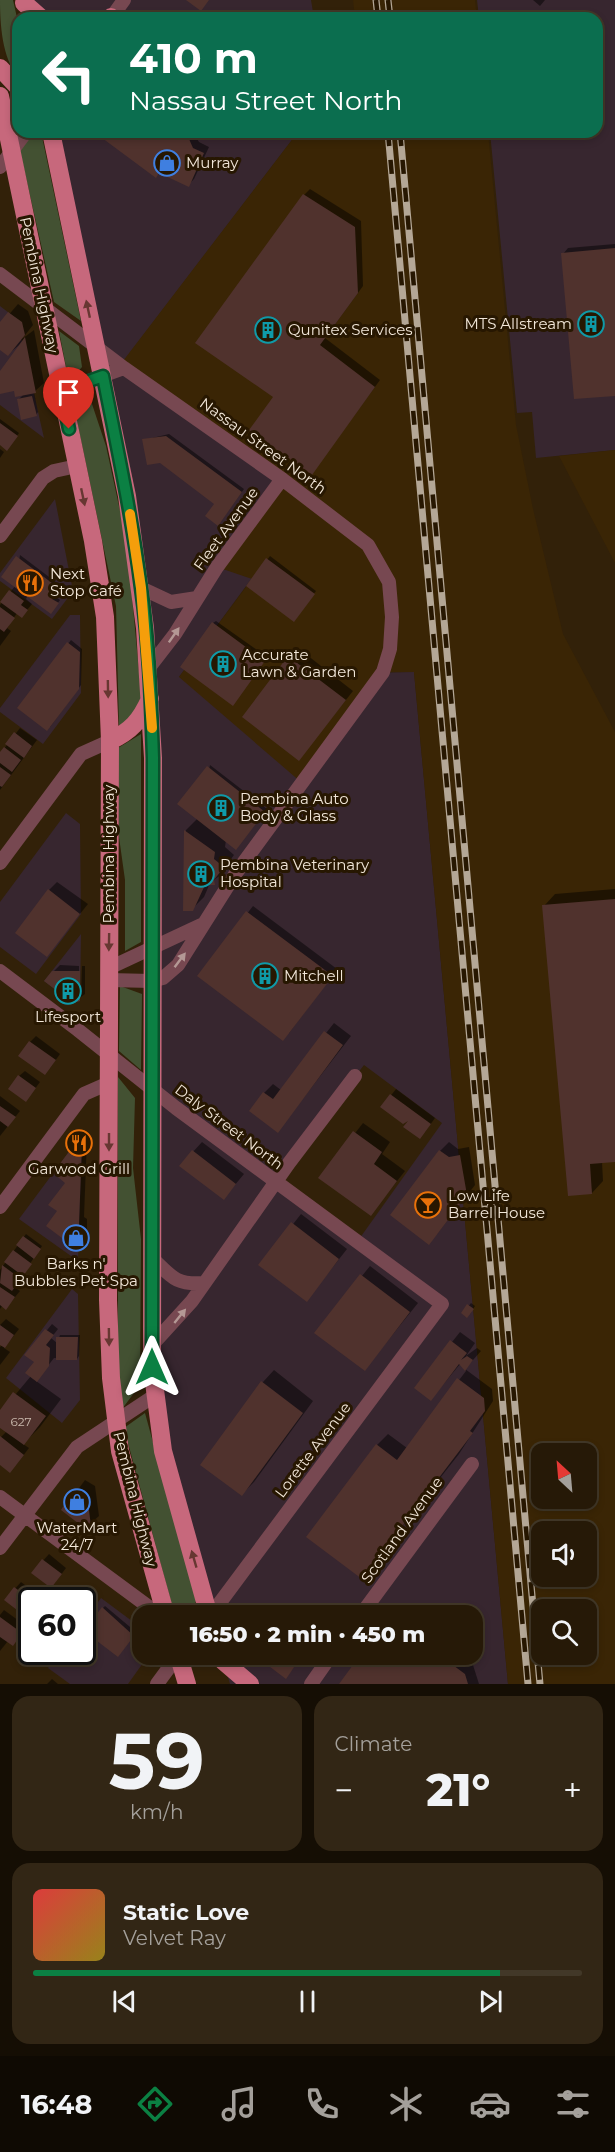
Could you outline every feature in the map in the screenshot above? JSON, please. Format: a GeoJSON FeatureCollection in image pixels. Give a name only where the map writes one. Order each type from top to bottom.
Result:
{"type":"FeatureCollection","features":[{"type":"Feature","properties":{"kind":"main road"},"geometry":{"type":"LineString","coordinates":[[0,68],[12,81]]}},
{"type":"Feature","properties":{"kind":"main road","name":"Pembina Highway"},"geometry":{"type":"LineString","coordinates":[[0,96],[104,602],[110,741],[109,1346],[116,1422],[130,1494],[163,1605]]}},
{"type":"Feature","properties":{"kind":"main road"},"geometry":{"type":"LineString","coordinates":[[52,138],[127,496],[141,588],[153,758],[151,981],[154,1396],[163,1451],[206,1605]]}},
{"type":"Feature","properties":{"kind":"main road"},"geometry":{"type":"LineString","coordinates":[[110,741],[135,726],[150,698]]}},
{"type":"Feature","properties":{"kind":"main road"},"geometry":{"type":"LineString","coordinates":[[181,1665],[187,1684]]}},
{"type":"Feature","properties":{"kind":"main road"},"geometry":{"type":"LineString","coordinates":[[222,1665],[230,1684]]}},
{"type":"Feature","properties":{"kind":"main road"},"geometry":{"type":"LineString","coordinates":[[228,1665],[250,1684]]}},
{"type":"Feature","properties":{"kind":"street"},"geometry":{"type":"LineString","coordinates":[[0,167],[22,138]]}},
{"type":"Feature","properties":{"kind":"street","name":"Nassau Street North"},"geometry":{"type":"LineString","coordinates":[[0,274],[44,305],[124,368],[282,479],[368,545],[377,557],[389,582],[392,617],[390,649],[383,672],[201,925]]}},
{"type":"Feature","properties":{"kind":"street"},"geometry":{"type":"LineString","coordinates":[[61,391],[124,368]]}},
{"type":"Feature","properties":{"kind":"street"},"geometry":{"type":"LineString","coordinates":[[0,536],[43,478],[54,471],[77,466]]}},
{"type":"Feature","properties":{"kind":"street","name":"Fleet Avenue"},"geometry":{"type":"LineString","coordinates":[[148,669],[175,634],[217,567],[282,479]]}},
{"type":"Feature","properties":{"kind":"street"},"geometry":{"type":"LineString","coordinates":[[141,588],[166,602],[177,603],[198,598]]}},
{"type":"Feature","properties":{"kind":"street"},"geometry":{"type":"LineString","coordinates":[[0,863],[81,754],[110,741]]}},
{"type":"Feature","properties":{"kind":"street"},"geometry":{"type":"LineString","coordinates":[[109,974],[201,925]]}},
{"type":"Feature","properties":{"kind":"street"},"geometry":{"type":"LineString","coordinates":[[109,974],[151,981],[163,978],[178,965],[201,925]]}},
{"type":"Feature","properties":{"kind":"street","name":"Daly Street North"},"geometry":{"type":"LineString","coordinates":[[0,971],[152,1090],[442,1305]]}},
{"type":"Feature","properties":{"kind":"street"},"geometry":{"type":"LineString","coordinates":[[152,1345],[175,1323],[275,1182],[355,1076]]}},
{"type":"Feature","properties":{"kind":"street"},"geometry":{"type":"LineString","coordinates":[[0,1207],[84,1094],[109,1083]]}},
{"type":"Feature","properties":{"kind":"street"},"geometry":{"type":"LineString","coordinates":[[152,1258],[174,1279],[184,1284],[203,1283]]}},
{"type":"Feature","properties":{"kind":"street","name":"Lorette Avenue"},"geometry":{"type":"LineString","coordinates":[[217,1605],[442,1305]]}},
{"type":"Feature","properties":{"kind":"street"},"geometry":{"type":"LineString","coordinates":[[0,1548],[77,1447],[154,1396]]}},
{"type":"Feature","properties":{"kind":"street","name":"Scotland Avenue"},"geometry":{"type":"LineString","coordinates":[[368,1605],[472,1464]]}},
{"type":"Feature","properties":{"kind":"street"},"geometry":{"type":"LineString","coordinates":[[0,1497],[146,1605]]}},
{"type":"Feature","properties":{"kind":"street"},"geometry":{"type":"LineString","coordinates":[[157,1684],[171,1665]]}},
{"type":"Feature","properties":{"kind":"street"},"geometry":{"type":"LineString","coordinates":[[311,1684],[324,1665]]}},
{"type":"Feature","properties":{"kind":"shaded area"},"geometry":{"type":"Polygon","coordinates":[[[23,0],[311,0],[313,12],[35,12],[23,0]]]}},
{"type":"Feature","properties":{"kind":"shaded area"},"geometry":{"type":"Polygon","coordinates":[[[353,0],[475,0],[476,12],[354,12],[353,0]]]}},
{"type":"Feature","properties":{"kind":"shaded area"},"geometry":{"type":"Polygon","coordinates":[[[477,0],[615,0],[615,450],[536,458],[532,412],[517,413],[491,138],[603,138],[603,12],[478,12],[477,0]]]}},
{"type":"Feature","properties":{"kind":"shaded area"},"geometry":{"type":"Polygon","coordinates":[[[52,138],[293,138],[123,362],[282,479],[218,567],[252,578],[179,677],[414,672],[508,1684],[230,1684],[224,1665],[483,1665],[483,1605],[206,1605],[163,1451],[140,581],[52,138]],[[364,1065],[275,1182],[357,1242],[442,1123],[364,1065]]]}},
{"type":"Feature","properties":{"kind":"shaded area"},"geometry":{"type":"Polygon","coordinates":[[[293,138],[489,138],[516,425],[533,509],[563,634],[615,732],[615,1684],[508,1684],[414,672],[383,672],[302,783],[179,677],[252,579],[217,567],[282,479],[123,361],[293,138]]]}},
{"type":"Feature","properties":{"kind":"shaded area"},"geometry":{"type":"Polygon","coordinates":[[[0,306],[17,319],[44,438],[0,405],[0,306]]]}},
{"type":"Feature","properties":{"kind":"shaded area"},"geometry":{"type":"Polygon","coordinates":[[[615,450],[615,563],[559,456],[615,450]]]}},
{"type":"Feature","properties":{"kind":"shaded area"},"geometry":{"type":"Polygon","coordinates":[[[55,499],[73,591],[52,619],[0,581],[0,573],[55,499]]]}},
{"type":"Feature","properties":{"kind":"shaded area"},"geometry":{"type":"Polygon","coordinates":[[[70,615],[80,615],[81,693],[43,744],[0,712],[0,708],[70,615]]]}},
{"type":"Feature","properties":{"kind":"shaded area"},"geometry":{"type":"Polygon","coordinates":[[[66,813],[80,824],[81,914],[36,974],[0,947],[0,902],[66,813]]]}},
{"type":"Feature","properties":{"kind":"shaded area"},"geometry":{"type":"Polygon","coordinates":[[[81,934],[80,1001],[73,1003],[44,981],[81,934]]]}},
{"type":"Feature","properties":{"kind":"shaded area"},"geometry":{"type":"Polygon","coordinates":[[[77,1141],[82,1145],[78,1261],[19,1219],[77,1141]]]}},
{"type":"Feature","properties":{"kind":"shaded area"},"geometry":{"type":"Polygon","coordinates":[[[72,1289],[78,1294],[80,1400],[62,1423],[6,1378],[72,1289]]]}},
{"type":"Feature","properties":{"kind":"shaded area"},"geometry":{"type":"Polygon","coordinates":[[[101,1598],[132,1621],[132,1665],[142,1665],[128,1684],[70,1684],[48,1668],[50,1665],[96,1665],[96,1605],[101,1598]]]}},
{"type":"Feature","properties":{"kind":"green space"},"geometry":{"type":"Polygon","coordinates":[[[0,0],[13,0],[16,12],[12,12],[12,67],[5,51],[1,30],[0,0]]]}},
{"type":"Feature","properties":{"kind":"green space"},"geometry":{"type":"Polygon","coordinates":[[[30,138],[42,138],[81,321],[54,302],[20,151],[30,138]]]}},
{"type":"Feature","properties":{"kind":"green space"},"geometry":{"type":"Polygon","coordinates":[[[59,331],[79,346],[82,367],[69,382],[59,331]]]}},
{"type":"Feature","properties":{"kind":"green space"},"geometry":{"type":"Polygon","coordinates":[[[87,389],[106,446],[127,543],[142,704],[119,728],[116,606],[74,407],[87,389]]]}},
{"type":"Feature","properties":{"kind":"green space"},"geometry":{"type":"Polygon","coordinates":[[[141,734],[141,942],[125,951],[125,880],[119,837],[118,748],[141,734]]]}},
{"type":"Feature","properties":{"kind":"green space"},"geometry":{"type":"Polygon","coordinates":[[[120,986],[142,994],[141,1070],[119,1051],[120,986]]]}},
{"type":"Feature","properties":{"kind":"green space"},"geometry":{"type":"Polygon","coordinates":[[[118,1077],[135,1098],[133,1168],[141,1239],[140,1385],[122,1409],[118,1358],[118,1077]]]}},
{"type":"Feature","properties":{"kind":"green space"},"geometry":{"type":"Polygon","coordinates":[[[145,1413],[196,1600],[195,1605],[172,1605],[124,1428],[145,1413]]]}},
{"type":"Feature","properties":{"kind":"building"},"geometry":{"type":"Polygon","coordinates":[[[186,0],[209,0],[201,11],[186,0]]]}},
{"type":"Feature","properties":{"kind":"building","name":"Murray"},"geometry":{"type":"Polygon","coordinates":[[[102,138],[189,138],[193,148],[204,153],[189,187],[159,173],[156,178],[102,138]]]}},
{"type":"Feature","properties":{"kind":"building","name":"Qunitex Services"},"geometry":{"type":"Polygon","coordinates":[[[303,194],[355,227],[358,293],[320,345],[375,387],[312,475],[249,430],[273,397],[195,343],[303,194]]]}},
{"type":"Feature","properties":{"kind":"building","name":"MTS Allstream"},"geometry":{"type":"Polygon","coordinates":[[[615,248],[615,396],[574,399],[561,253],[615,248]]]}},
{"type":"Feature","properties":{"kind":"building"},"geometry":{"type":"Polygon","coordinates":[[[8,312],[22,322],[25,335],[8,356],[0,350],[0,322],[8,312]]]}},
{"type":"Feature","properties":{"kind":"building"},"geometry":{"type":"Polygon","coordinates":[[[25,337],[36,393],[15,397],[14,391],[0,394],[0,371],[25,337]]]}},
{"type":"Feature","properties":{"kind":"building"},"geometry":{"type":"Polygon","coordinates":[[[32,396],[37,416],[21,420],[17,399],[32,396]]]}},
{"type":"Feature","properties":{"kind":"building"},"geometry":{"type":"Polygon","coordinates":[[[0,423],[18,436],[7,451],[0,445],[0,423]]]}},
{"type":"Feature","properties":{"kind":"building"},"geometry":{"type":"Polygon","coordinates":[[[166,436],[242,492],[218,526],[205,516],[214,504],[160,463],[147,465],[142,439],[166,436]]]}},
{"type":"Feature","properties":{"kind":"building","name":"Next Stop Café"},"geometry":{"type":"Polygon","coordinates":[[[16,556],[60,589],[52,599],[59,603],[51,614],[1,577],[16,556]]]}},
{"type":"Feature","properties":{"kind":"building"},"geometry":{"type":"Polygon","coordinates":[[[266,558],[315,594],[294,622],[246,586],[266,558]]]}},
{"type":"Feature","properties":{"kind":"building"},"geometry":{"type":"Polygon","coordinates":[[[9,590],[24,601],[21,605],[28,610],[22,618],[0,602],[9,590]]]}},
{"type":"Feature","properties":{"kind":"building"},"geometry":{"type":"Polygon","coordinates":[[[0,607],[15,618],[4,632],[0,629],[0,607]]]}},
{"type":"Feature","properties":{"kind":"building","name":"Accurate Lawn & Garden"},"geometry":{"type":"Polygon","coordinates":[[[212,622],[265,661],[233,706],[180,667],[212,622]]]}},
{"type":"Feature","properties":{"kind":"building"},"geometry":{"type":"Polygon","coordinates":[[[67,642],[80,652],[79,689],[47,731],[17,708],[67,642]]]}},
{"type":"Feature","properties":{"kind":"building"},"geometry":{"type":"Polygon","coordinates":[[[288,656],[346,700],[299,761],[242,717],[288,656]]]}},
{"type":"Feature","properties":{"kind":"building"},"geometry":{"type":"Polygon","coordinates":[[[14,732],[32,746],[24,758],[5,744],[14,732]]]}},
{"type":"Feature","properties":{"kind":"building"},"geometry":{"type":"Polygon","coordinates":[[[4,747],[21,760],[12,772],[0,763],[0,752],[4,747]]]}},
{"type":"Feature","properties":{"kind":"building","name":"Pembina Auto Body & Glass"},"geometry":{"type":"Polygon","coordinates":[[[207,766],[265,812],[236,850],[177,804],[207,766]]]}},
{"type":"Feature","properties":{"kind":"building"},"geometry":{"type":"Polygon","coordinates":[[[0,767],[11,775],[2,787],[0,786],[0,767]]]}},
{"type":"Feature","properties":{"kind":"building","name":"Pembina Veterinary Hospital"},"geometry":{"type":"Polygon","coordinates":[[[184,830],[215,852],[214,859],[224,867],[214,880],[215,885],[205,885],[193,911],[183,911],[184,830]]]}},
{"type":"Feature","properties":{"kind":"building"},"geometry":{"type":"Polygon","coordinates":[[[48,889],[80,914],[47,957],[15,933],[48,889]]]}},
{"type":"Feature","properties":{"kind":"building"},"geometry":{"type":"Polygon","coordinates":[[[615,899],[615,1162],[590,1164],[592,1194],[568,1196],[542,905],[615,899]]]}},
{"type":"Feature","properties":{"kind":"building","name":"Mitchell"},"geometry":{"type":"Polygon","coordinates":[[[246,911],[333,976],[283,1041],[197,976],[246,911]]]}},
{"type":"Feature","properties":{"kind":"building","name":"Lifesport"},"geometry":{"type":"Polygon","coordinates":[[[52,971],[80,971],[80,1001],[73,1003],[44,981],[52,971]]]}},
{"type":"Feature","properties":{"kind":"building"},"geometry":{"type":"Polygon","coordinates":[[[324,1031],[343,1045],[278,1133],[249,1111],[263,1092],[273,1099],[324,1031]]]}},
{"type":"Feature","properties":{"kind":"building"},"geometry":{"type":"Polygon","coordinates":[[[29,1041],[56,1060],[45,1075],[18,1056],[29,1041]]]}},
{"type":"Feature","properties":{"kind":"building"},"geometry":{"type":"Polygon","coordinates":[[[18,1075],[36,1088],[26,1102],[8,1089],[18,1075]]]}},
{"type":"Feature","properties":{"kind":"building"},"geometry":{"type":"Polygon","coordinates":[[[390,1094],[431,1124],[420,1139],[403,1127],[408,1121],[403,1124],[380,1107],[390,1094]]]}},
{"type":"Feature","properties":{"kind":"building"},"geometry":{"type":"Polygon","coordinates":[[[0,1106],[16,1117],[8,1127],[0,1121],[0,1106]]]}},
{"type":"Feature","properties":{"kind":"building"},"geometry":{"type":"Polygon","coordinates":[[[353,1131],[382,1152],[374,1164],[397,1181],[371,1216],[318,1178],[353,1131]]]}},
{"type":"Feature","properties":{"kind":"building"},"geometry":{"type":"Polygon","coordinates":[[[77,1141],[82,1145],[78,1250],[46,1226],[57,1211],[48,1205],[65,1183],[53,1173],[77,1141]]]}},
{"type":"Feature","properties":{"kind":"building"},"geometry":{"type":"Polygon","coordinates":[[[192,1150],[236,1184],[224,1200],[179,1166],[192,1150]]]}},
{"type":"Feature","properties":{"kind":"building","name":"Low Life Barrel House"},"geometry":{"type":"Polygon","coordinates":[[[439,1150],[449,1157],[460,1155],[467,1195],[429,1245],[390,1215],[439,1150]]]}},
{"type":"Feature","properties":{"kind":"building"},"geometry":{"type":"Polygon","coordinates":[[[291,1222],[339,1259],[307,1302],[258,1265],[291,1222]]]}},
{"type":"Feature","properties":{"kind":"building"},"geometry":{"type":"Polygon","coordinates":[[[23,1236],[41,1249],[34,1259],[16,1245],[23,1236]]]}},
{"type":"Feature","properties":{"kind":"building"},"geometry":{"type":"Polygon","coordinates":[[[13,1250],[32,1264],[23,1276],[4,1262],[13,1250]]]}},
{"type":"Feature","properties":{"kind":"building"},"geometry":{"type":"Polygon","coordinates":[[[2,1265],[21,1279],[12,1291],[0,1283],[2,1265]]]}},
{"type":"Feature","properties":{"kind":"building"},"geometry":{"type":"Polygon","coordinates":[[[360,1274],[410,1312],[365,1371],[314,1333],[360,1274]]]}},
{"type":"Feature","properties":{"kind":"building"},"geometry":{"type":"Polygon","coordinates":[[[0,1287],[15,1297],[6,1310],[0,1305],[0,1287]]]}},
{"type":"Feature","properties":{"kind":"building"},"geometry":{"type":"Polygon","coordinates":[[[467,1304],[474,1309],[467,1318],[461,1313],[467,1304]]]}},
{"type":"Feature","properties":{"kind":"building"},"geometry":{"type":"Polygon","coordinates":[[[0,1325],[14,1335],[5,1348],[0,1345],[0,1325]]]}},
{"type":"Feature","properties":{"kind":"building"},"geometry":{"type":"Polygon","coordinates":[[[45,1329],[54,1335],[46,1345],[50,1348],[49,1366],[37,1382],[25,1373],[34,1362],[24,1355],[45,1329]]]}},
{"type":"Feature","properties":{"kind":"building"},"geometry":{"type":"Polygon","coordinates":[[[56,1337],[78,1337],[77,1360],[56,1360],[56,1337]]]}},
{"type":"Feature","properties":{"kind":"building"},"geometry":{"type":"Polygon","coordinates":[[[450,1340],[467,1353],[461,1360],[467,1356],[473,1360],[465,1371],[459,1364],[431,1401],[414,1388],[450,1340]]]}},
{"type":"Feature","properties":{"kind":"building"},"geometry":{"type":"Polygon","coordinates":[[[457,1378],[484,1398],[485,1411],[470,1431],[473,1433],[362,1579],[306,1537],[376,1444],[397,1460],[457,1378]]]}},
{"type":"Feature","properties":{"kind":"building"},"geometry":{"type":"Polygon","coordinates":[[[261,1381],[303,1413],[242,1496],[200,1465],[261,1381]]]}},
{"type":"Feature","properties":{"kind":"building"},"geometry":{"type":"Polygon","coordinates":[[[13,1392],[46,1416],[24,1445],[0,1428],[0,1410],[13,1392]]]}},
{"type":"Feature","properties":{"kind":"building"},"geometry":{"type":"Polygon","coordinates":[[[0,1436],[24,1455],[10,1473],[0,1465],[0,1436]]]}},
{"type":"Feature","properties":{"kind":"building","name":"WaterMart 24/7"},"geometry":{"type":"Polygon","coordinates":[[[75,1488],[87,1495],[91,1526],[83,1527],[61,1510],[75,1488]]]}},
{"type":"Feature","properties":{"kind":"building"},"geometry":{"type":"Polygon","coordinates":[[[42,1559],[62,1574],[50,1587],[31,1573],[42,1559]]]}},
{"type":"Feature","properties":{"kind":"building"},"geometry":{"type":"Polygon","coordinates":[[[14,1587],[18,1590],[18,1611],[4,1600],[14,1587]]]}},
{"type":"Feature","properties":{"kind":"building"},"geometry":{"type":"Polygon","coordinates":[[[102,1607],[132,1634],[132,1639],[118,1657],[96,1640],[96,1615],[102,1607]]]}},
{"type":"Feature","properties":{"kind":"building"},"geometry":{"type":"Polygon","coordinates":[[[0,1617],[18,1630],[18,1639],[13,1646],[0,1637],[0,1617]]]}},
{"type":"Feature","properties":{"kind":"building"},"geometry":{"type":"Polygon","coordinates":[[[268,1665],[296,1665],[286,1679],[268,1665]]]}},
{"type":"Feature","properties":{"kind":"building"},"geometry":{"type":"Polygon","coordinates":[[[353,1665],[453,1665],[465,1674],[468,1684],[339,1684],[353,1665]]]}},
{"type":"Feature","properties":{"kind":"railway"},"geometry":{"type":"LineString","coordinates":[[376,0],[377,12]]}},
{"type":"Feature","properties":{"kind":"railway"},"geometry":{"type":"LineString","coordinates":[[388,0],[389,12]]}},
{"type":"Feature","properties":{"kind":"railway"},"geometry":{"type":"LineString","coordinates":[[389,138],[528,1684]]}},
{"type":"Feature","properties":{"kind":"railway"},"geometry":{"type":"LineString","coordinates":[[401,138],[540,1684]]}},
{"type":"Feature","properties":{"kind":"slow traffic"},"geometry":{"type":"LineString","coordinates":[[130,514],[141,588],[152,728]]}},
{"type":"Feature","properties":{"kind":"place","name":"Murray"},"geometry":{"type":"Point","coordinates":[167,163]}},
{"type":"Feature","properties":{"kind":"place","name":"MTS Allstream"},"geometry":{"type":"Point","coordinates":[591,324]}},
{"type":"Feature","properties":{"kind":"place","name":"Qunitex Services"},"geometry":{"type":"Point","coordinates":[268,330]}},
{"type":"Feature","properties":{"kind":"place","name":"Next Stop Café"},"geometry":{"type":"Point","coordinates":[30,583]}},
{"type":"Feature","properties":{"kind":"place","name":"Accurate Lawn & Garden"},"geometry":{"type":"Point","coordinates":[223,664]}},
{"type":"Feature","properties":{"kind":"place","name":"Pembina Auto Body & Glass"},"geometry":{"type":"Point","coordinates":[221,808]}},
{"type":"Feature","properties":{"kind":"place","name":"Pembina Veterinary Hospital"},"geometry":{"type":"Point","coordinates":[201,874]}},
{"type":"Feature","properties":{"kind":"place","name":"Mitchell"},"geometry":{"type":"Point","coordinates":[265,976]}},
{"type":"Feature","properties":{"kind":"place","name":"Lifesport"},"geometry":{"type":"Point","coordinates":[68,991]}},
{"type":"Feature","properties":{"kind":"place","name":"Garwood Grill"},"geometry":{"type":"Point","coordinates":[79,1143]}},
{"type":"Feature","properties":{"kind":"place","name":"Low Life Barrel House"},"geometry":{"type":"Point","coordinates":[428,1205]}},
{"type":"Feature","properties":{"kind":"place","name":"Barks n' Bubbles Pet Spa"},"geometry":{"type":"Point","coordinates":[76,1238]}},
{"type":"Feature","properties":{"kind":"place","name":"WaterMart 24/7"},"geometry":{"type":"Point","coordinates":[77,1502]}},
{"type":"Feature","properties":{"kind":"route"},"geometry":{"type":"LineString","coordinates":[[69,429],[61,391],[103,376],[127,496],[141,588],[153,758],[152,1367]]}}]}
